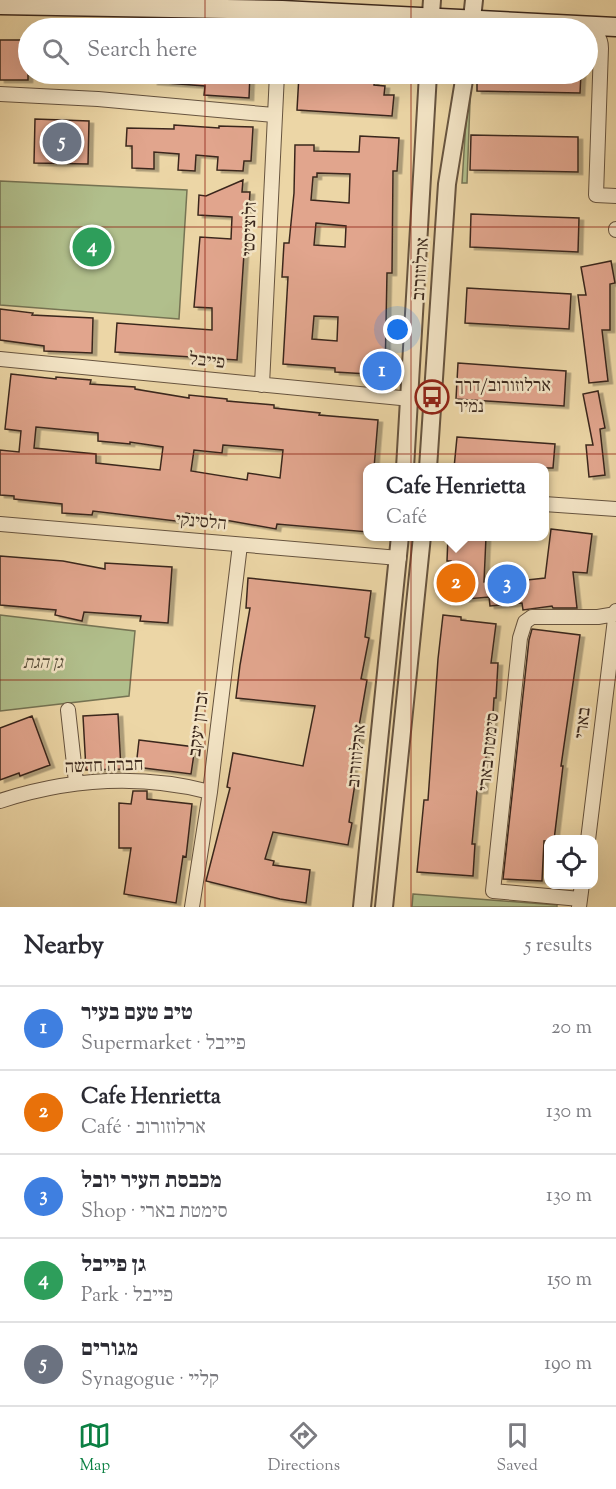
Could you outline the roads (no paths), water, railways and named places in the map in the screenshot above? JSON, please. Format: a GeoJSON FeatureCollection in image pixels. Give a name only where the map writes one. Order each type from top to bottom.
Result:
{"type":"FeatureCollection","features":[{"type":"Feature","properties":{"kind":"main road"},"geometry":{"type":"LineString","coordinates":[[0,5],[431,15]]}},
{"type":"Feature","properties":{"kind":"main road"},"geometry":{"type":"LineString","coordinates":[[598,26],[616,27]]}},
{"type":"Feature","properties":{"kind":"street"},"geometry":{"type":"LineString","coordinates":[[472,18],[474,0]]}},
{"type":"Feature","properties":{"kind":"street"},"geometry":{"type":"LineString","coordinates":[[598,37],[602,48],[596,195],[616,196]]}},
{"type":"Feature","properties":{"kind":"street","name":"זלוציסטי"},"geometry":{"type":"LineString","coordinates":[[262,386],[276,84]]}},
{"type":"Feature","properties":{"kind":"street","name":"ארלוזורוב"},"geometry":{"type":"LineString","coordinates":[[405,463],[411,399],[427,84]]}},
{"type":"Feature","properties":{"kind":"street","name":"ארלוזורוב"},"geometry":{"type":"LineString","coordinates":[[428,463],[447,184],[463,84]]}},
{"type":"Feature","properties":{"kind":"street"},"geometry":{"type":"LineString","coordinates":[[0,94],[98,99],[274,115]]}},
{"type":"Feature","properties":{"kind":"street","name":"פייבל"},"geometry":{"type":"LineString","coordinates":[[0,359],[411,399]]}},
{"type":"Feature","properties":{"kind":"street"},"geometry":{"type":"LineString","coordinates":[[549,504],[616,509]]}},
{"type":"Feature","properties":{"kind":"street","name":"הלסינקי"},"geometry":{"type":"LineString","coordinates":[[0,524],[399,558]]}},
{"type":"Feature","properties":{"kind":"street","name":"ארלוזורוב"},"geometry":{"type":"LineString","coordinates":[[362,907],[400,541]]}},
{"type":"Feature","properties":{"kind":"street"},"geometry":{"type":"LineString","coordinates":[[384,907],[422,541]]}},
{"type":"Feature","properties":{"kind":"street","name":"זכרון יעקב"},"geometry":{"type":"LineString","coordinates":[[192,907],[210,792],[240,544]]}},
{"type":"Feature","properties":{"kind":"street","name":"בארי"},"geometry":{"type":"LineString","coordinates":[[589,835],[616,613]]}},
{"type":"Feature","properties":{"kind":"street","name":"סימטת בארי"},"geometry":{"type":"LineString","coordinates":[[580,903],[493,891],[520,638],[525,622],[532,617],[598,617],[616,613]]}},
{"type":"Feature","properties":{"kind":"street"},"geometry":{"type":"LineString","coordinates":[[68,710],[76,782]]}},
{"type":"Feature","properties":{"kind":"street","name":"חברה חדשה"},"geometry":{"type":"LineString","coordinates":[[0,801],[76,782],[143,782],[187,786],[210,792]]}},
{"type":"Feature","properties":{"kind":"place","name":"מגורים"},"geometry":{"type":"Point","coordinates":[62,142]}},
{"type":"Feature","properties":{"kind":"place","name":"גן פייבל"},"geometry":{"type":"Point","coordinates":[92,247]}},
{"type":"Feature","properties":{"kind":"place","name":"טיב טעם בעיר"},"geometry":{"type":"Point","coordinates":[382,371]}},
{"type":"Feature","properties":{"kind":"place","name":"ארלוזורוב/דרך נמיר"},"geometry":{"type":"Point","coordinates":[432,397]}},
{"type":"Feature","properties":{"kind":"place","name":"Cafe Henrietta"},"geometry":{"type":"Point","coordinates":[456,583]}},
{"type":"Feature","properties":{"kind":"place","name":"מכבסת העיר יובל"},"geometry":{"type":"Point","coordinates":[507,584]}},
{"type":"Feature","properties":{"kind":"park label","name":"גן הגת"},"geometry":{"type":"Point","coordinates":[43,664]}}]}
